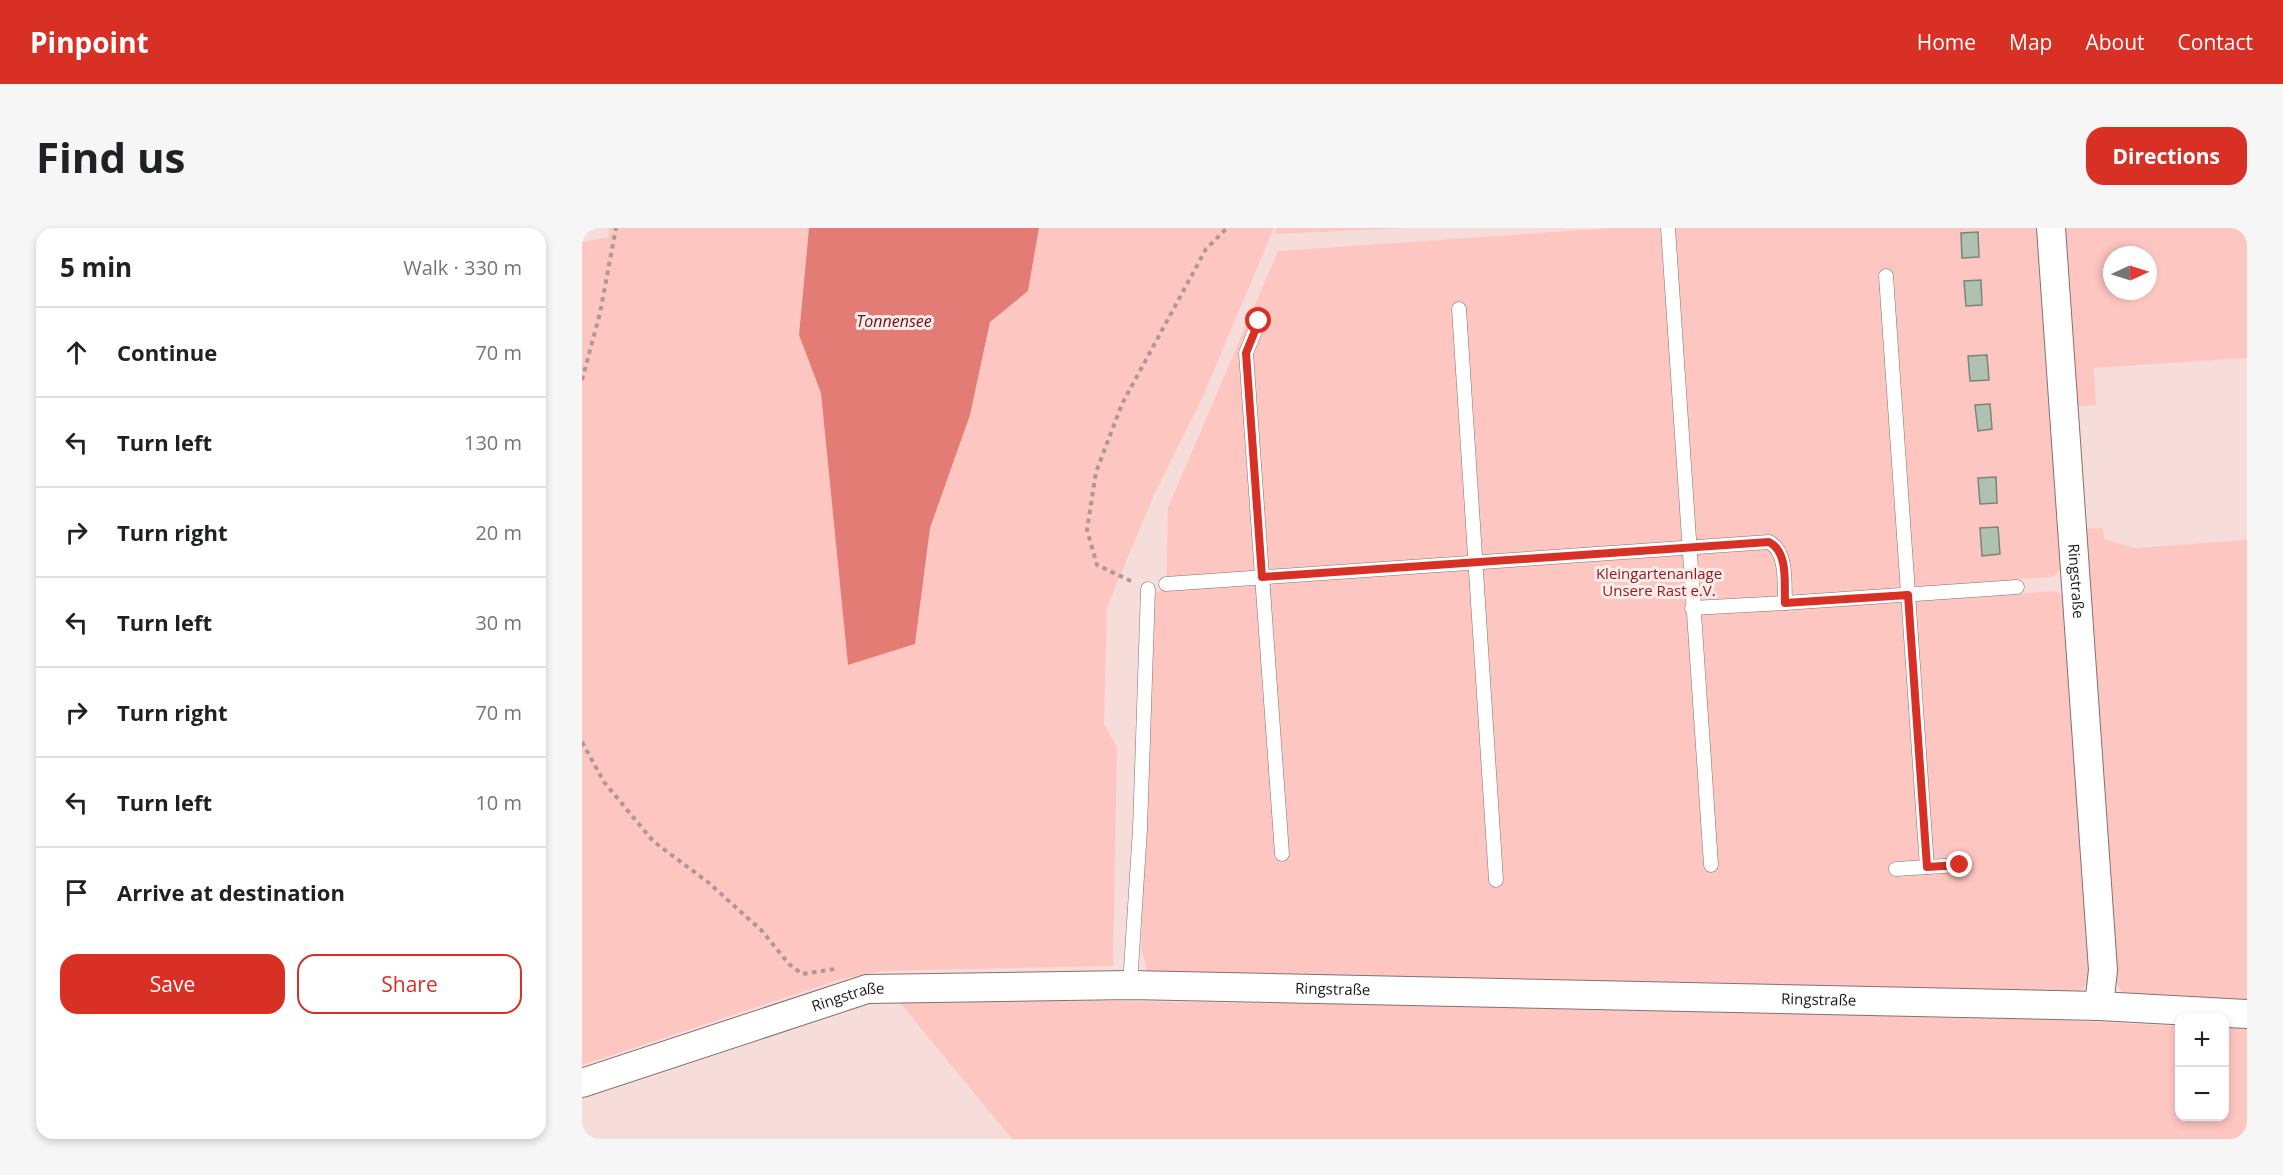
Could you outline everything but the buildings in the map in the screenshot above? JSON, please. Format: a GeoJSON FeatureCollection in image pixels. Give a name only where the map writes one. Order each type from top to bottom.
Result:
{"type":"FeatureCollection","features":[{"type":"Feature","properties":{"kind":"street","name":"Ringstraße"},"geometry":{"type":"LineString","coordinates":[[2051,228],[2103,970],[2099,1006]]}},
{"type":"Feature","properties":{"kind":"street","name":"Ringstraße"},"geometry":{"type":"LineString","coordinates":[[582,1083],[867,989],[1130,985],[2099,1006],[2247,1014]]}},
{"type":"Feature","properties":{"kind":"lane"},"geometry":{"type":"LineString","coordinates":[[1668,228],[1711,864]]}},
{"type":"Feature","properties":{"kind":"lane"},"geometry":{"type":"LineString","coordinates":[[1886,276],[1927,867]]}},
{"type":"Feature","properties":{"kind":"lane"},"geometry":{"type":"LineString","coordinates":[[1459,309],[1496,880]]}},
{"type":"Feature","properties":{"kind":"lane"},"geometry":{"type":"LineString","coordinates":[[1259,321],[1246,353],[1282,854]]}},
{"type":"Feature","properties":{"kind":"lane"},"geometry":{"type":"LineString","coordinates":[[1166,584],[1769,542],[1777,546],[1782,553],[1785,603]]}},
{"type":"Feature","properties":{"kind":"lane"},"geometry":{"type":"LineString","coordinates":[[1692,608],[2017,587]]}},
{"type":"Feature","properties":{"kind":"lane"},"geometry":{"type":"LineString","coordinates":[[1130,985],[1140,829],[1148,589]]}},
{"type":"Feature","properties":{"kind":"lane"},"geometry":{"type":"LineString","coordinates":[[1896,869],[1960,865]]}},
{"type":"Feature","properties":{"kind":"path"},"geometry":{"type":"LineString","coordinates":[[582,380],[600,313],[616,228]]}},
{"type":"Feature","properties":{"kind":"path"},"geometry":{"type":"LineString","coordinates":[[1148,589],[1097,566],[1087,530],[1096,472],[1122,404],[1168,316],[1206,249],[1227,228]]}},
{"type":"Feature","properties":{"kind":"path"},"geometry":{"type":"LineString","coordinates":[[582,742],[604,782],[652,841],[709,883],[762,931],[789,964],[802,974],[846,968]]}},
{"type":"Feature","properties":{"kind":"green space"},"geometry":{"type":"Polygon","coordinates":[[[609,228],[809,228],[799,335],[821,393],[848,665],[915,644],[930,528],[970,415],[990,322],[1028,291],[1039,228],[1274,228],[1204,394],[1154,495],[1107,607],[1104,724],[1117,747],[1113,966],[882,971],[838,980],[582,1065],[582,242],[609,237],[609,228]]]}},
{"type":"Feature","properties":{"kind":"green space"},"geometry":{"type":"Polygon","coordinates":[[[1277,228],[1406,228],[1275,234],[1277,228]]]}},
{"type":"Feature","properties":{"kind":"green space","name":"Kleingartenanlage Unsere Rast e.V."},"geometry":{"type":"Polygon","coordinates":[[[1613,228],[2042,228],[2064,565],[2053,577],[2017,579],[2018,594],[2055,591],[2067,599],[2090,980],[2079,993],[1154,978],[1147,970],[1141,947],[1152,598],[1155,593],[1166,588],[1168,507],[1278,251],[1613,228]]]}},
{"type":"Feature","properties":{"kind":"green space"},"geometry":{"type":"Polygon","coordinates":[[[2058,228],[2247,228],[2247,358],[2094,368],[2096,405],[2071,407],[2058,228]]]}},
{"type":"Feature","properties":{"kind":"green space"},"geometry":{"type":"Polygon","coordinates":[[[2103,528],[2104,539],[2134,548],[2247,540],[2247,1010],[2137,1000],[2122,992],[2114,980],[2079,529],[2103,528]]]}},
{"type":"Feature","properties":{"kind":"green space"},"geometry":{"type":"Polygon","coordinates":[[[896,998],[1936,1014],[2175,1026],[2175,1121],[2229,1121],[2229,1028],[2247,1029],[2247,1139],[1012,1139],[896,998]]]}},
{"type":"Feature","properties":{"kind":"water","name":"Tonnensee"},"geometry":{"type":"Polygon","coordinates":[[[809,228],[1039,228],[1028,291],[990,322],[970,415],[930,528],[915,644],[848,665],[821,393],[799,335],[809,228]]]}},
{"type":"Feature","properties":{"kind":"route"},"geometry":{"type":"LineString","coordinates":[[1259,321],[1246,353],[1262,577],[1769,542],[1777,546],[1782,553],[1785,603],[1908,595],[1927,867],[1960,865]]}}]}
